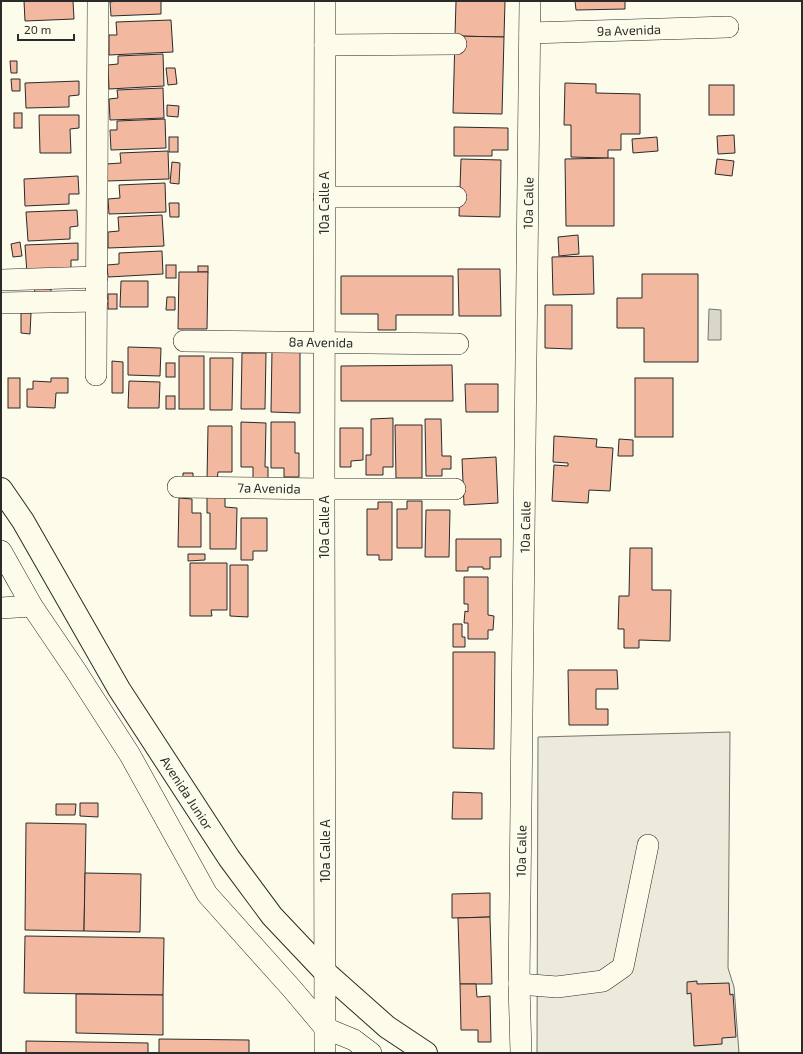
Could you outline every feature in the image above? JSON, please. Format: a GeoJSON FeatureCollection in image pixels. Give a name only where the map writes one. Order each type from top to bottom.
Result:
{"type":"FeatureCollection","features":[{"type":"Feature","properties":{"kind":"main road","name":"Avenida Junior"},"geometry":{"type":"LineString","coordinates":[[1,489],[22,521],[119,689],[229,858],[272,916],[325,972],[387,1027],[426,1053]]}},
{"type":"Feature","properties":{"kind":"street"},"geometry":{"type":"LineString","coordinates":[[96,375],[98,1]]}},
{"type":"Feature","properties":{"kind":"street","name":"10a Calle A"},"geometry":{"type":"LineString","coordinates":[[325,1],[325,1053]]}},
{"type":"Feature","properties":{"kind":"street","name":"10a Calle"},"geometry":{"type":"LineString","coordinates":[[520,1053],[519,984],[530,1]]}},
{"type":"Feature","properties":{"kind":"street","name":"9a Avenida"},"geometry":{"type":"LineString","coordinates":[[530,33],[728,27]]}},
{"type":"Feature","properties":{"kind":"street"},"geometry":{"type":"LineString","coordinates":[[325,45],[456,44]]}},
{"type":"Feature","properties":{"kind":"street"},"geometry":{"type":"LineString","coordinates":[[324,197],[456,197]]}},
{"type":"Feature","properties":{"kind":"street"},"geometry":{"type":"LineString","coordinates":[[1,280],[97,277]]}},
{"type":"Feature","properties":{"kind":"street"},"geometry":{"type":"LineString","coordinates":[[1,303],[96,301]]}},
{"type":"Feature","properties":{"kind":"street","name":"8a Avenida"},"geometry":{"type":"LineString","coordinates":[[184,341],[458,344]]}},
{"type":"Feature","properties":{"kind":"street","name":"7a Avenida"},"geometry":{"type":"LineString","coordinates":[[178,487],[455,489]]}},
{"type":"Feature","properties":{"kind":"street"},"geometry":{"type":"LineString","coordinates":[[1,551],[32,606],[130,755],[207,894],[325,1028],[354,1040],[371,1053]]}},
{"type":"Feature","properties":{"kind":"street"},"geometry":{"type":"LineString","coordinates":[[1,608],[32,606]]}},
{"type":"Feature","properties":{"kind":"street"},"geometry":{"type":"LineString","coordinates":[[76,671],[119,689]]}},
{"type":"Feature","properties":{"kind":"street"},"geometry":{"type":"LineString","coordinates":[[519,984],[557,987],[603,981],[623,967],[648,845]]}},
{"type":"Feature","properties":{"kind":"shaded area"},"geometry":{"type":"Polygon","coordinates":[[[709,309],[721,310],[721,340],[708,340],[709,309]]]}},
{"type":"Feature","properties":{"kind":"shaded area"},"geometry":{"type":"Polygon","coordinates":[[[730,732],[728,968],[734,987],[739,1053],[537,1053],[538,737],[730,732]]]}},
{"type":"Feature","properties":{"kind":"building"},"geometry":{"type":"Polygon","coordinates":[[[24,1],[73,1],[74,19],[25,21],[24,1]]]}},
{"type":"Feature","properties":{"kind":"building"},"geometry":{"type":"Polygon","coordinates":[[[161,1],[161,14],[111,16],[110,2],[161,1]]]}},
{"type":"Feature","properties":{"kind":"building"},"geometry":{"type":"Polygon","coordinates":[[[456,1],[505,1],[504,37],[455,36],[456,1]]]}},
{"type":"Feature","properties":{"kind":"building"},"geometry":{"type":"Polygon","coordinates":[[[575,1],[625,1],[625,9],[576,10],[575,1]]]}},
{"type":"Feature","properties":{"kind":"building"},"geometry":{"type":"Polygon","coordinates":[[[171,20],[173,52],[109,55],[109,35],[117,35],[116,22],[171,20]]]}},
{"type":"Feature","properties":{"kind":"building"},"geometry":{"type":"Polygon","coordinates":[[[455,36],[504,37],[502,114],[453,113],[455,36]]]}},
{"type":"Feature","properties":{"kind":"building"},"geometry":{"type":"Polygon","coordinates":[[[163,54],[164,86],[109,89],[108,65],[118,64],[118,56],[163,54]]]}},
{"type":"Feature","properties":{"kind":"building"},"geometry":{"type":"Polygon","coordinates":[[[10,61],[17,61],[17,73],[11,73],[10,61]]]}},
{"type":"Feature","properties":{"kind":"building"},"geometry":{"type":"Polygon","coordinates":[[[166,68],[175,68],[177,84],[168,85],[166,68]]]}},
{"type":"Feature","properties":{"kind":"building"},"geometry":{"type":"Polygon","coordinates":[[[11,79],[20,79],[20,91],[12,91],[11,79]]]}},
{"type":"Feature","properties":{"kind":"building"},"geometry":{"type":"Polygon","coordinates":[[[79,81],[79,95],[69,96],[69,107],[26,108],[25,83],[79,81]]]}},
{"type":"Feature","properties":{"kind":"building"},"geometry":{"type":"Polygon","coordinates":[[[565,83],[596,84],[596,93],[640,94],[640,134],[621,134],[621,150],[608,150],[608,158],[571,157],[571,125],[564,125],[565,83]]]}},
{"type":"Feature","properties":{"kind":"building"},"geometry":{"type":"Polygon","coordinates":[[[709,85],[734,85],[734,115],[709,115],[709,85]]]}},
{"type":"Feature","properties":{"kind":"building"},"geometry":{"type":"Polygon","coordinates":[[[163,88],[164,118],[110,120],[109,99],[118,98],[117,90],[163,88]]]}},
{"type":"Feature","properties":{"kind":"building"},"geometry":{"type":"Polygon","coordinates":[[[167,105],[179,106],[178,117],[167,116],[167,105]]]}},
{"type":"Feature","properties":{"kind":"building"},"geometry":{"type":"Polygon","coordinates":[[[14,113],[22,113],[22,128],[14,128],[14,113]]]}},
{"type":"Feature","properties":{"kind":"building"},"geometry":{"type":"Polygon","coordinates":[[[39,115],[79,115],[79,128],[70,129],[71,153],[40,153],[39,115]]]}},
{"type":"Feature","properties":{"kind":"building"},"geometry":{"type":"Polygon","coordinates":[[[165,119],[166,148],[111,150],[110,130],[117,130],[117,121],[165,119]]]}},
{"type":"Feature","properties":{"kind":"building"},"geometry":{"type":"Polygon","coordinates":[[[454,127],[508,128],[508,150],[492,150],[492,156],[454,156],[454,127]]]}},
{"type":"Feature","properties":{"kind":"building"},"geometry":{"type":"Polygon","coordinates":[[[734,135],[735,153],[718,154],[717,136],[734,135]]]}},
{"type":"Feature","properties":{"kind":"building"},"geometry":{"type":"Polygon","coordinates":[[[169,137],[178,137],[178,152],[169,152],[169,137]]]}},
{"type":"Feature","properties":{"kind":"building"},"geometry":{"type":"Polygon","coordinates":[[[657,137],[658,151],[633,153],[632,139],[657,137]]]}},
{"type":"Feature","properties":{"kind":"building"},"geometry":{"type":"Polygon","coordinates":[[[168,151],[169,179],[107,181],[106,164],[121,163],[120,153],[168,151]]]}},
{"type":"Feature","properties":{"kind":"building"},"geometry":{"type":"Polygon","coordinates":[[[614,158],[614,226],[566,226],[565,159],[614,158]]]}},
{"type":"Feature","properties":{"kind":"building"},"geometry":{"type":"Polygon","coordinates":[[[461,159],[501,160],[500,217],[459,216],[461,159]]]}},
{"type":"Feature","properties":{"kind":"building"},"geometry":{"type":"Polygon","coordinates":[[[717,159],[734,161],[732,176],[715,174],[717,159]]]}},
{"type":"Feature","properties":{"kind":"building"},"geometry":{"type":"Polygon","coordinates":[[[172,162],[180,163],[179,184],[170,183],[172,162]]]}},
{"type":"Feature","properties":{"kind":"building"},"geometry":{"type":"Polygon","coordinates":[[[78,176],[79,194],[69,194],[69,204],[25,206],[24,179],[78,176]]]}},
{"type":"Feature","properties":{"kind":"building"},"geometry":{"type":"Polygon","coordinates":[[[165,183],[166,212],[109,214],[108,199],[120,198],[119,185],[165,183]]]}},
{"type":"Feature","properties":{"kind":"building"},"geometry":{"type":"Polygon","coordinates":[[[169,203],[179,203],[179,217],[170,217],[169,203]]]}},
{"type":"Feature","properties":{"kind":"building"},"geometry":{"type":"Polygon","coordinates":[[[77,210],[78,226],[70,227],[70,239],[28,241],[26,212],[77,210]]]}},
{"type":"Feature","properties":{"kind":"building"},"geometry":{"type":"Polygon","coordinates":[[[162,215],[164,246],[108,248],[108,232],[119,231],[118,217],[162,215]]]}},
{"type":"Feature","properties":{"kind":"building"},"geometry":{"type":"Polygon","coordinates":[[[578,235],[579,254],[559,256],[558,237],[578,235]]]}},
{"type":"Feature","properties":{"kind":"building"},"geometry":{"type":"Polygon","coordinates":[[[20,242],[22,256],[13,257],[11,244],[20,242]]]}},
{"type":"Feature","properties":{"kind":"building"},"geometry":{"type":"Polygon","coordinates":[[[78,243],[78,260],[71,260],[71,273],[27,274],[25,245],[78,243]]]}},
{"type":"Feature","properties":{"kind":"building"},"geometry":{"type":"Polygon","coordinates":[[[162,251],[163,274],[108,277],[107,265],[119,264],[119,253],[162,251]]]}},
{"type":"Feature","properties":{"kind":"building"},"geometry":{"type":"Polygon","coordinates":[[[593,256],[594,294],[553,295],[552,257],[593,256]]]}},
{"type":"Feature","properties":{"kind":"building"},"geometry":{"type":"Polygon","coordinates":[[[166,265],[176,265],[176,278],[166,278],[166,265]]]}},
{"type":"Feature","properties":{"kind":"building"},"geometry":{"type":"Polygon","coordinates":[[[198,266],[208,266],[208,272],[198,272],[198,266]]]}},
{"type":"Feature","properties":{"kind":"building"},"geometry":{"type":"Polygon","coordinates":[[[458,269],[500,269],[501,316],[459,316],[458,269]]]}},
{"type":"Feature","properties":{"kind":"building"},"geometry":{"type":"Polygon","coordinates":[[[179,272],[208,272],[207,329],[178,329],[179,272]]]}},
{"type":"Feature","properties":{"kind":"building"},"geometry":{"type":"Polygon","coordinates":[[[642,274],[698,274],[698,362],[644,362],[644,328],[617,328],[617,298],[642,298],[642,274]]]}},
{"type":"Feature","properties":{"kind":"building"},"geometry":{"type":"Polygon","coordinates":[[[341,276],[453,276],[453,315],[396,315],[396,330],[378,330],[378,314],[341,314],[341,276]]]}},
{"type":"Feature","properties":{"kind":"building"},"geometry":{"type":"Polygon","coordinates":[[[121,281],[148,281],[148,307],[120,307],[121,281]]]}},
{"type":"Feature","properties":{"kind":"building"},"geometry":{"type":"Polygon","coordinates":[[[35,288],[51,289],[51,297],[34,297],[35,288]]]}},
{"type":"Feature","properties":{"kind":"building"},"geometry":{"type":"Polygon","coordinates":[[[108,294],[117,294],[117,309],[108,309],[108,294]]]}},
{"type":"Feature","properties":{"kind":"building"},"geometry":{"type":"Polygon","coordinates":[[[167,297],[175,297],[175,310],[166,310],[167,297]]]}},
{"type":"Feature","properties":{"kind":"building"},"geometry":{"type":"Polygon","coordinates":[[[545,305],[572,305],[572,349],[545,348],[545,305]]]}},
{"type":"Feature","properties":{"kind":"building"},"geometry":{"type":"Polygon","coordinates":[[[21,313],[31,313],[30,334],[21,333],[21,313]]]}},
{"type":"Feature","properties":{"kind":"building"},"geometry":{"type":"Polygon","coordinates":[[[128,347],[161,348],[160,376],[128,375],[128,347]]]}},
{"type":"Feature","properties":{"kind":"building"},"geometry":{"type":"Polygon","coordinates":[[[272,350],[300,350],[300,413],[271,412],[272,350]]]}},
{"type":"Feature","properties":{"kind":"building"},"geometry":{"type":"Polygon","coordinates":[[[242,353],[266,353],[265,409],[241,409],[242,353]]]}},
{"type":"Feature","properties":{"kind":"building"},"geometry":{"type":"Polygon","coordinates":[[[179,356],[204,356],[204,409],[179,409],[179,356]]]}},
{"type":"Feature","properties":{"kind":"building"},"geometry":{"type":"Polygon","coordinates":[[[210,358],[233,358],[232,410],[210,410],[210,358]]]}},
{"type":"Feature","properties":{"kind":"building"},"geometry":{"type":"Polygon","coordinates":[[[112,361],[123,362],[123,393],[112,393],[112,361]]]}},
{"type":"Feature","properties":{"kind":"building"},"geometry":{"type":"Polygon","coordinates":[[[166,363],[175,363],[175,377],[166,377],[166,363]]]}},
{"type":"Feature","properties":{"kind":"building"},"geometry":{"type":"Polygon","coordinates":[[[452,365],[453,401],[341,401],[341,366],[452,365]]]}},
{"type":"Feature","properties":{"kind":"building"},"geometry":{"type":"Polygon","coordinates":[[[8,378],[20,378],[20,408],[8,408],[8,378]]]}},
{"type":"Feature","properties":{"kind":"building"},"geometry":{"type":"Polygon","coordinates":[[[51,378],[68,378],[68,393],[56,393],[55,408],[27,407],[27,389],[33,389],[33,381],[51,382],[51,378]]]}},
{"type":"Feature","properties":{"kind":"building"},"geometry":{"type":"Polygon","coordinates":[[[635,378],[673,378],[673,437],[635,437],[635,378]]]}},
{"type":"Feature","properties":{"kind":"building"},"geometry":{"type":"Polygon","coordinates":[[[129,381],[160,382],[159,408],[128,408],[129,381]]]}},
{"type":"Feature","properties":{"kind":"building"},"geometry":{"type":"Polygon","coordinates":[[[465,384],[498,384],[498,412],[466,412],[465,384]]]}},
{"type":"Feature","properties":{"kind":"building"},"geometry":{"type":"Polygon","coordinates":[[[166,396],[175,396],[175,409],[166,409],[166,396]]]}},
{"type":"Feature","properties":{"kind":"building"},"geometry":{"type":"Polygon","coordinates":[[[393,418],[393,467],[383,467],[383,475],[366,475],[366,455],[371,455],[371,419],[393,418]]]}},
{"type":"Feature","properties":{"kind":"building"},"geometry":{"type":"Polygon","coordinates":[[[425,419],[441,419],[442,456],[451,456],[451,469],[442,469],[442,476],[426,476],[425,419]]]}},
{"type":"Feature","properties":{"kind":"building"},"geometry":{"type":"Polygon","coordinates":[[[241,422],[266,423],[265,467],[268,467],[268,482],[253,482],[253,467],[241,467],[241,422]]]}},
{"type":"Feature","properties":{"kind":"building"},"geometry":{"type":"Polygon","coordinates":[[[271,422],[295,422],[295,453],[299,453],[299,477],[284,477],[284,468],[271,468],[271,422]]]}},
{"type":"Feature","properties":{"kind":"building"},"geometry":{"type":"Polygon","coordinates":[[[395,425],[422,425],[422,478],[396,478],[395,425]]]}},
{"type":"Feature","properties":{"kind":"building"},"geometry":{"type":"Polygon","coordinates":[[[208,426],[232,426],[232,472],[218,472],[217,481],[207,481],[208,426]]]}},
{"type":"Feature","properties":{"kind":"building"},"geometry":{"type":"Polygon","coordinates":[[[340,428],[363,428],[363,460],[351,461],[351,467],[340,467],[340,428]]]}},
{"type":"Feature","properties":{"kind":"building"},"geometry":{"type":"Polygon","coordinates":[[[554,436],[597,439],[596,447],[613,448],[610,491],[589,490],[588,503],[552,501],[554,465],[568,466],[568,463],[553,462],[554,436]]]}},
{"type":"Feature","properties":{"kind":"building"},"geometry":{"type":"Polygon","coordinates":[[[619,439],[633,440],[633,456],[618,456],[619,439]]]}},
{"type":"Feature","properties":{"kind":"building"},"geometry":{"type":"Polygon","coordinates":[[[496,457],[498,503],[464,505],[462,459],[496,457]]]}},
{"type":"Feature","properties":{"kind":"building"},"geometry":{"type":"Polygon","coordinates":[[[183,473],[193,473],[193,480],[183,479],[183,473]]]}},
{"type":"Feature","properties":{"kind":"building"},"geometry":{"type":"Polygon","coordinates":[[[207,497],[225,497],[225,507],[237,508],[236,549],[210,549],[210,513],[207,513],[207,497]]]}},
{"type":"Feature","properties":{"kind":"building"},"geometry":{"type":"Polygon","coordinates":[[[179,498],[192,499],[192,513],[201,513],[201,547],[178,547],[179,498]]]}},
{"type":"Feature","properties":{"kind":"building"},"geometry":{"type":"Polygon","coordinates":[[[407,501],[422,501],[422,548],[397,548],[397,509],[407,509],[407,501]]]}},
{"type":"Feature","properties":{"kind":"building"},"geometry":{"type":"Polygon","coordinates":[[[378,502],[392,502],[392,560],[379,560],[379,555],[367,555],[367,509],[378,509],[378,502]]]}},
{"type":"Feature","properties":{"kind":"building"},"geometry":{"type":"Polygon","coordinates":[[[426,510],[450,510],[449,557],[425,557],[426,510]]]}},
{"type":"Feature","properties":{"kind":"building"},"geometry":{"type":"Polygon","coordinates":[[[241,518],[267,518],[267,551],[253,551],[253,560],[241,560],[241,518]]]}},
{"type":"Feature","properties":{"kind":"building"},"geometry":{"type":"Polygon","coordinates":[[[456,539],[501,539],[501,557],[490,557],[490,569],[483,569],[483,567],[468,567],[468,571],[456,571],[456,539]]]}},
{"type":"Feature","properties":{"kind":"building"},"geometry":{"type":"Polygon","coordinates":[[[630,548],[652,548],[652,590],[671,590],[670,641],[639,640],[639,648],[624,648],[624,629],[618,629],[619,596],[629,596],[630,548]]]}},
{"type":"Feature","properties":{"kind":"building"},"geometry":{"type":"Polygon","coordinates":[[[188,554],[205,554],[205,560],[188,561],[188,554]]]}},
{"type":"Feature","properties":{"kind":"building"},"geometry":{"type":"Polygon","coordinates":[[[190,563],[227,563],[227,610],[211,610],[212,616],[190,616],[190,563]]]}},
{"type":"Feature","properties":{"kind":"building"},"geometry":{"type":"Polygon","coordinates":[[[230,565],[248,565],[248,617],[230,616],[230,565]]]}},
{"type":"Feature","properties":{"kind":"building"},"geometry":{"type":"Polygon","coordinates":[[[464,577],[488,577],[488,615],[494,616],[493,630],[488,630],[488,639],[468,639],[468,623],[464,623],[465,611],[468,612],[468,604],[464,604],[464,577]]]}},
{"type":"Feature","properties":{"kind":"building"},"geometry":{"type":"Polygon","coordinates":[[[453,624],[462,624],[462,637],[465,637],[465,647],[453,647],[453,624]]]}},
{"type":"Feature","properties":{"kind":"building"},"geometry":{"type":"Polygon","coordinates":[[[453,652],[495,652],[494,749],[453,748],[453,652]]]}},
{"type":"Feature","properties":{"kind":"building"},"geometry":{"type":"Polygon","coordinates":[[[568,670],[617,670],[618,689],[596,689],[596,709],[608,709],[608,725],[569,725],[568,670]]]}},
{"type":"Feature","properties":{"kind":"building"},"geometry":{"type":"Polygon","coordinates":[[[453,792],[482,793],[482,819],[452,819],[453,792]]]}},
{"type":"Feature","properties":{"kind":"building"},"geometry":{"type":"Polygon","coordinates":[[[80,803],[98,803],[98,817],[80,816],[80,803]]]}},
{"type":"Feature","properties":{"kind":"building"},"geometry":{"type":"Polygon","coordinates":[[[56,804],[76,804],[75,815],[56,815],[56,804]]]}},
{"type":"Feature","properties":{"kind":"building"},"geometry":{"type":"Polygon","coordinates":[[[26,823],[86,824],[84,931],[25,930],[26,823]]]}},
{"type":"Feature","properties":{"kind":"building"},"geometry":{"type":"Polygon","coordinates":[[[85,873],[141,874],[140,932],[84,931],[85,873]]]}},
{"type":"Feature","properties":{"kind":"building"},"geometry":{"type":"Polygon","coordinates":[[[490,893],[490,917],[452,918],[452,894],[490,893]]]}},
{"type":"Feature","properties":{"kind":"building"},"geometry":{"type":"Polygon","coordinates":[[[490,917],[492,984],[460,984],[458,918],[490,917]]]}},
{"type":"Feature","properties":{"kind":"building"},"geometry":{"type":"Polygon","coordinates":[[[25,936],[164,938],[163,995],[24,993],[25,936]]]}},
{"type":"Feature","properties":{"kind":"building"},"geometry":{"type":"Polygon","coordinates":[[[697,981],[697,984],[729,983],[730,995],[733,994],[736,1037],[722,1038],[722,1044],[694,1046],[691,993],[687,994],[687,982],[697,981]]]}},
{"type":"Feature","properties":{"kind":"building"},"geometry":{"type":"Polygon","coordinates":[[[460,984],[476,984],[477,997],[490,996],[491,1042],[478,1042],[478,1030],[461,1030],[460,984]]]}},
{"type":"Feature","properties":{"kind":"building"},"geometry":{"type":"Polygon","coordinates":[[[76,994],[163,995],[163,1035],[76,1033],[76,994]]]}},
{"type":"Feature","properties":{"kind":"building"},"geometry":{"type":"Polygon","coordinates":[[[159,1039],[249,1040],[249,1053],[159,1053],[159,1039]]]}},
{"type":"Feature","properties":{"kind":"building"},"geometry":{"type":"Polygon","coordinates":[[[26,1041],[148,1043],[148,1053],[26,1053],[26,1041]]]}}]}
